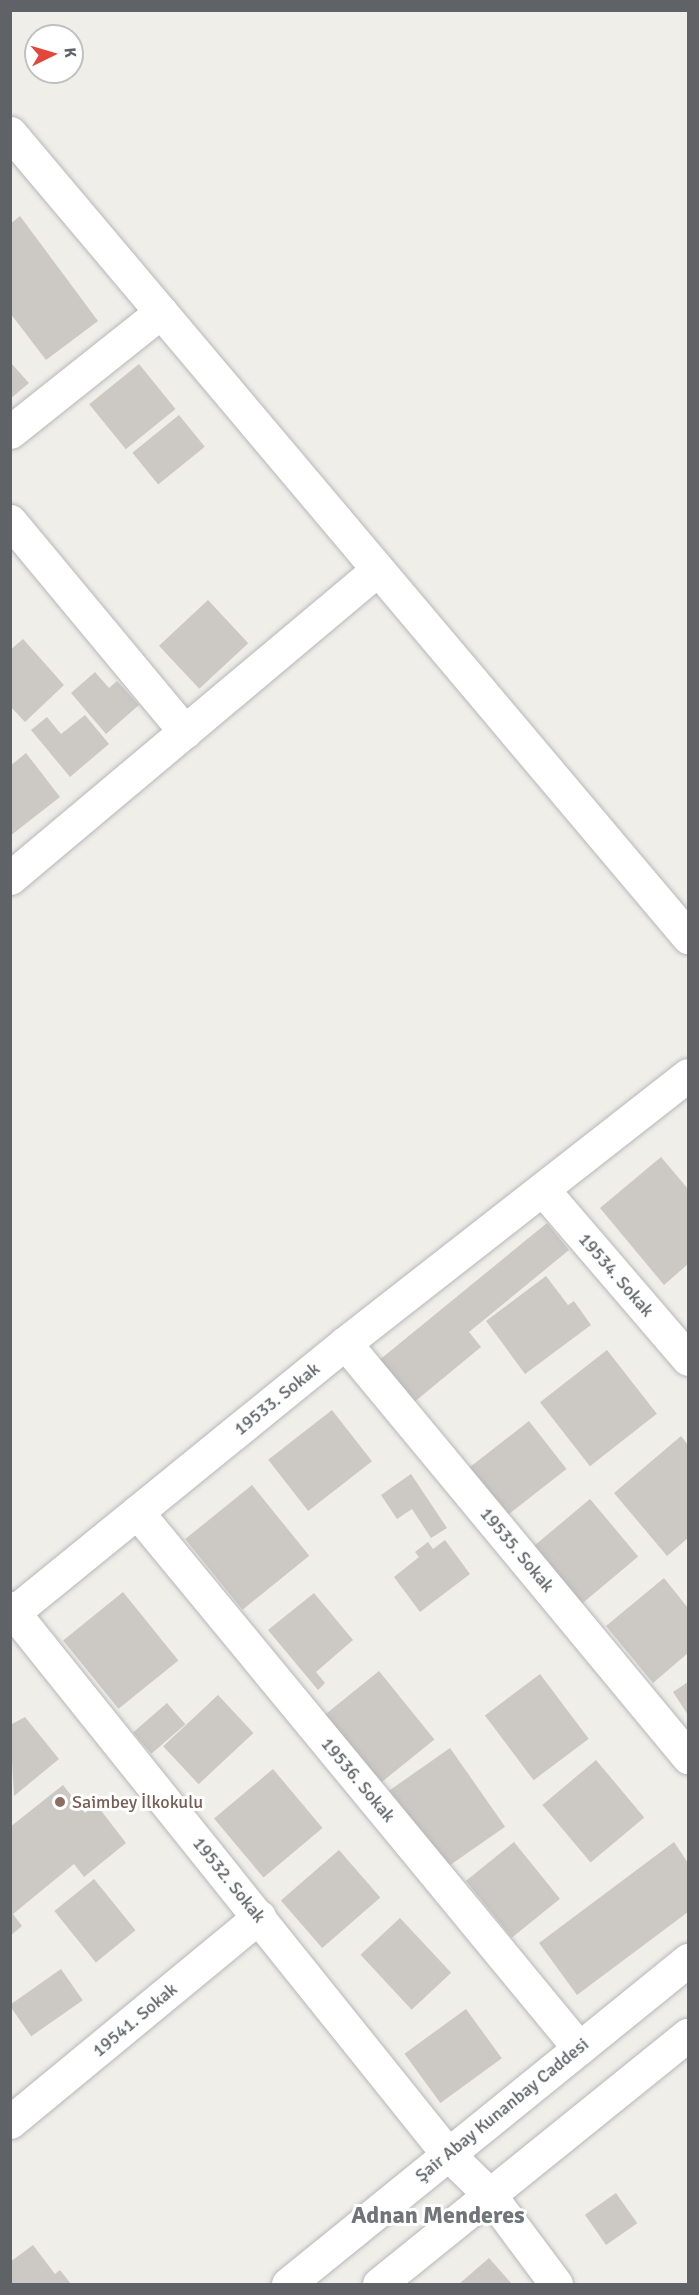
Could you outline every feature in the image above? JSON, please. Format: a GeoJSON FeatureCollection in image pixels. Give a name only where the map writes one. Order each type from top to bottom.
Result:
{"type":"FeatureCollection","features":[{"type":"Feature","properties":{"kind":"street"},"geometry":{"type":"LineString","coordinates":[[10,133],[688,937]]}},
{"type":"Feature","properties":{"kind":"street"},"geometry":{"type":"LineString","coordinates":[[10,432],[161,312]]}},
{"type":"Feature","properties":{"kind":"street"},"geometry":{"type":"LineString","coordinates":[[10,521],[185,732]]}},
{"type":"Feature","properties":{"kind":"street"},"geometry":{"type":"LineString","coordinates":[[10,878],[377,570]]}},
{"type":"Feature","properties":{"kind":"street","name":"19533. Sokak"},"geometry":{"type":"LineString","coordinates":[[12,1610],[345,1343],[544,1191],[688,1075]]}},
{"type":"Feature","properties":{"kind":"street","name":"19534. Sokak"},"geometry":{"type":"LineString","coordinates":[[544,1191],[688,1359]]}},
{"type":"Feature","properties":{"kind":"street","name":"19535. Sokak"},"geometry":{"type":"LineString","coordinates":[[345,1343],[688,1757]]}},
{"type":"Feature","properties":{"kind":"street","name":"19536. Sokak"},"geometry":{"type":"LineString","coordinates":[[137,1512],[579,2048]]}},
{"type":"Feature","properties":{"kind":"street","name":"19532. Sokak"},"geometry":{"type":"LineString","coordinates":[[12,1610],[447,2153],[489,2194],[556,2284]]}},
{"type":"Feature","properties":{"kind":"street","name":"19541. Sokak"},"geometry":{"type":"LineString","coordinates":[[10,2122],[259,1917]]}},
{"type":"Feature","properties":{"kind":"street","name":"Şair Abay Kunanbay Caddesi"},"geometry":{"type":"LineString","coordinates":[[288,2284],[688,1960]]}},
{"type":"Feature","properties":{"kind":"street"},"geometry":{"type":"LineString","coordinates":[[379,2284],[688,2035]]}},
{"type":"Feature","properties":{"kind":"building"},"geometry":{"type":"Polygon","coordinates":[[[20,216],[98,321],[46,360],[10,313],[10,224],[20,216]]]}},
{"type":"Feature","properties":{"kind":"building"},"geometry":{"type":"Polygon","coordinates":[[[10,362],[29,383],[10,399],[10,362]]]}},
{"type":"Feature","properties":{"kind":"building"},"geometry":{"type":"Polygon","coordinates":[[[139,364],[176,409],[126,449],[89,404],[139,364]]]}},
{"type":"Feature","properties":{"kind":"building"},"geometry":{"type":"Polygon","coordinates":[[[179,415],[205,447],[158,485],[132,453],[179,415]]]}},
{"type":"Feature","properties":{"kind":"building"},"geometry":{"type":"Polygon","coordinates":[[[208,600],[248,643],[199,689],[159,646],[208,600]]]}},
{"type":"Feature","properties":{"kind":"building"},"geometry":{"type":"Polygon","coordinates":[[[23,639],[64,685],[25,722],[10,706],[10,650],[23,639]]]}},
{"type":"Feature","properties":{"kind":"building"},"geometry":{"type":"Polygon","coordinates":[[[95,672],[109,688],[117,681],[139,705],[106,734],[71,693],[95,672]]]}},
{"type":"Feature","properties":{"kind":"building"},"geometry":{"type":"Polygon","coordinates":[[[85,715],[109,744],[70,777],[31,730],[47,717],[61,734],[85,715]]]}},
{"type":"Feature","properties":{"kind":"building"},"geometry":{"type":"Polygon","coordinates":[[[26,753],[60,797],[10,836],[10,766],[26,753]]]}},
{"type":"Feature","properties":{"kind":"building"},"geometry":{"type":"Polygon","coordinates":[[[661,1157],[688,1189],[688,1264],[664,1285],[600,1208],[661,1157]]]}},
{"type":"Feature","properties":{"kind":"building"},"geometry":{"type":"Polygon","coordinates":[[[547,1223],[569,1250],[469,1332],[481,1347],[407,1408],[372,1366],[547,1223]]]}},
{"type":"Feature","properties":{"kind":"building"},"geometry":{"type":"Polygon","coordinates":[[[546,1276],[568,1305],[574,1301],[591,1325],[525,1374],[486,1321],[546,1276]]]}},
{"type":"Feature","properties":{"kind":"building"},"geometry":{"type":"Polygon","coordinates":[[[607,1350],[657,1414],[590,1466],[540,1402],[607,1350]]]}},
{"type":"Feature","properties":{"kind":"building"},"geometry":{"type":"Polygon","coordinates":[[[332,1410],[372,1461],[308,1511],[268,1460],[332,1410]]]}},
{"type":"Feature","properties":{"kind":"building"},"geometry":{"type":"Polygon","coordinates":[[[529,1421],[567,1469],[507,1516],[469,1468],[529,1421]]]}},
{"type":"Feature","properties":{"kind":"building"},"geometry":{"type":"Polygon","coordinates":[[[681,1436],[688,1445],[688,1538],[667,1556],[614,1493],[681,1436]]]}},
{"type":"Feature","properties":{"kind":"building"},"geometry":{"type":"Polygon","coordinates":[[[411,1474],[447,1528],[431,1538],[412,1509],[397,1519],[381,1495],[411,1474]]]}},
{"type":"Feature","properties":{"kind":"building"},"geometry":{"type":"Polygon","coordinates":[[[252,1485],[309,1556],[242,1610],[185,1539],[252,1485]]]}},
{"type":"Feature","properties":{"kind":"building"},"geometry":{"type":"Polygon","coordinates":[[[590,1499],[638,1556],[576,1609],[528,1551],[590,1499]]]}},
{"type":"Feature","properties":{"kind":"building"},"geometry":{"type":"Polygon","coordinates":[[[445,1540],[470,1574],[420,1612],[394,1577],[419,1557],[415,1552],[428,1542],[433,1549],[445,1540]]]}},
{"type":"Feature","properties":{"kind":"building"},"geometry":{"type":"Polygon","coordinates":[[[664,1578],[688,1608],[688,1653],[653,1683],[606,1626],[664,1578]]]}},
{"type":"Feature","properties":{"kind":"building"},"geometry":{"type":"Polygon","coordinates":[[[123,1592],[178,1660],[119,1709],[63,1640],[123,1592]]]}},
{"type":"Feature","properties":{"kind":"building"},"geometry":{"type":"Polygon","coordinates":[[[314,1593],[353,1640],[316,1672],[325,1683],[318,1690],[268,1630],[314,1593]]]}},
{"type":"Feature","properties":{"kind":"building"},"geometry":{"type":"Polygon","coordinates":[[[379,1671],[434,1739],[377,1786],[321,1718],[379,1671]]]}},
{"type":"Feature","properties":{"kind":"building"},"geometry":{"type":"Polygon","coordinates":[[[540,1674],[589,1739],[534,1780],[485,1716],[540,1674]]]}},
{"type":"Feature","properties":{"kind":"building"},"geometry":{"type":"Polygon","coordinates":[[[688,1682],[688,1715],[673,1692],[688,1682]]]}},
{"type":"Feature","properties":{"kind":"building"},"geometry":{"type":"Polygon","coordinates":[[[218,1695],[253,1733],[199,1784],[163,1746],[218,1695]]]}},
{"type":"Feature","properties":{"kind":"building"},"geometry":{"type":"Polygon","coordinates":[[[167,1703],[185,1724],[151,1754],[133,1733],[167,1703]]]}},
{"type":"Feature","properties":{"kind":"building"},"geometry":{"type":"Polygon","coordinates":[[[25,1717],[59,1759],[14,1796],[10,1725],[25,1717]]]}},
{"type":"Feature","properties":{"kind":"building"},"geometry":{"type":"Polygon","coordinates":[[[450,1748],[505,1827],[439,1873],[384,1794],[450,1748]]]}},
{"type":"Feature","properties":{"kind":"building"},"geometry":{"type":"Polygon","coordinates":[[[596,1760],[644,1817],[591,1862],[542,1805],[596,1760]]]}},
{"type":"Feature","properties":{"kind":"building"},"geometry":{"type":"Polygon","coordinates":[[[273,1769],[322,1828],[264,1877],[214,1818],[273,1769]]]}},
{"type":"Feature","properties":{"kind":"building"},"geometry":{"type":"Polygon","coordinates":[[[63,1785],[85,1813],[96,1804],[126,1843],[84,1877],[74,1864],[13,1914],[22,1926],[10,1936],[10,1827],[63,1785]]]}},
{"type":"Feature","properties":{"kind":"building"},"geometry":{"type":"Polygon","coordinates":[[[514,1842],[560,1899],[512,1938],[466,1881],[514,1842]]]}},
{"type":"Feature","properties":{"kind":"building"},"geometry":{"type":"Polygon","coordinates":[[[674,1842],[688,1863],[688,1912],[577,1995],[539,1943],[674,1842]]]}},
{"type":"Feature","properties":{"kind":"building"},"geometry":{"type":"Polygon","coordinates":[[[339,1850],[380,1898],[322,1948],[281,1901],[339,1850]]]}},
{"type":"Feature","properties":{"kind":"building"},"geometry":{"type":"Polygon","coordinates":[[[94,1879],[136,1930],[96,1962],[54,1911],[94,1879]]]}},
{"type":"Feature","properties":{"kind":"building"},"geometry":{"type":"Polygon","coordinates":[[[400,1918],[451,1973],[412,2010],[361,1955],[400,1918]]]}},
{"type":"Feature","properties":{"kind":"building"},"geometry":{"type":"Polygon","coordinates":[[[61,1969],[83,2000],[31,2036],[10,2005],[61,1969]]]}},
{"type":"Feature","properties":{"kind":"building"},"geometry":{"type":"Polygon","coordinates":[[[466,2009],[502,2058],[440,2103],[405,2054],[466,2009]]]}},
{"type":"Feature","properties":{"kind":"building"},"geometry":{"type":"Polygon","coordinates":[[[616,2193],[637,2223],[606,2245],[585,2215],[616,2193]]]}},
{"type":"Feature","properties":{"kind":"building"},"geometry":{"type":"Polygon","coordinates":[[[33,2245],[55,2274],[60,2270],[71,2284],[10,2284],[10,2262],[33,2245]]]}},
{"type":"Feature","properties":{"kind":"building"},"geometry":{"type":"Polygon","coordinates":[[[489,2258],[512,2284],[459,2284],[489,2258]]]}},
{"type":"Feature","properties":{"kind":"place","name":"Saimbey İlkokulu"},"geometry":{"type":"Point","coordinates":[60,1802]}},
{"type":"Feature","properties":{"kind":"district","name":"Adnan Menderes"},"geometry":{"type":"Point","coordinates":[438,2216]}}]}
